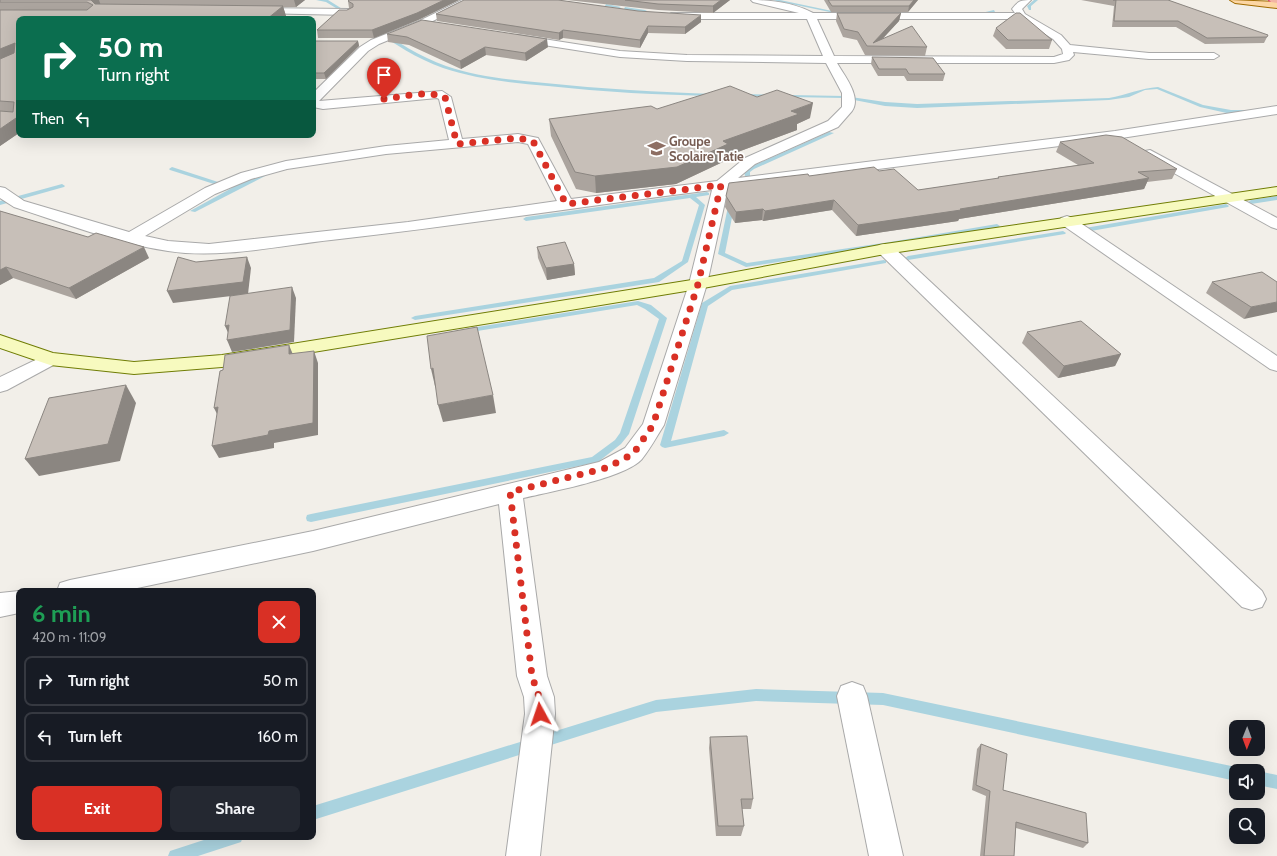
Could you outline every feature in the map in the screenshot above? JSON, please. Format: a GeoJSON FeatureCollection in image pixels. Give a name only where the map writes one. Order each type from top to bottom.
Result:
{"type":"FeatureCollection","features":[{"type":"Feature","properties":{"kind":"main road"},"geometry":{"type":"LineString","coordinates":[[1235,0],[1277,4]]}},
{"type":"Feature","properties":{"kind":"main road"},"geometry":{"type":"LineString","coordinates":[[0,341],[50,359],[134,368],[222,361],[698,284],[885,249],[1277,191]]}},
{"type":"Feature","properties":{"kind":"street"},"geometry":{"type":"LineString","coordinates":[[316,99],[364,49],[375,42],[422,23],[469,0]]}},
{"type":"Feature","properties":{"kind":"street"},"geometry":{"type":"LineString","coordinates":[[85,588],[313,541],[606,468],[633,454],[653,425],[698,284],[721,185],[750,161],[833,124],[848,108],[848,93],[829,58],[811,16],[798,9],[756,0]]}},
{"type":"Feature","properties":{"kind":"street"},"geometry":{"type":"LineString","coordinates":[[510,37],[647,56],[971,61],[1054,60],[1065,58],[1069,55],[1067,48],[1057,37],[1022,16],[1017,9],[1026,0]]}},
{"type":"Feature","properties":{"kind":"street"},"geometry":{"type":"LineString","coordinates":[[247,12],[348,12]]}},
{"type":"Feature","properties":{"kind":"street"},"geometry":{"type":"LineString","coordinates":[[660,15],[691,17],[1022,16]]}},
{"type":"Feature","properties":{"kind":"street"},"geometry":{"type":"LineString","coordinates":[[422,23],[444,26]]}},
{"type":"Feature","properties":{"kind":"street"},"geometry":{"type":"LineString","coordinates":[[360,42],[375,42]]}},
{"type":"Feature","properties":{"kind":"street"},"geometry":{"type":"LineString","coordinates":[[1067,48],[1149,56],[1214,56]]}},
{"type":"Feature","properties":{"kind":"street"},"geometry":{"type":"LineString","coordinates":[[316,103],[324,105],[438,94],[445,97],[457,144]]}},
{"type":"Feature","properties":{"kind":"street"},"geometry":{"type":"LineString","coordinates":[[0,192],[19,204],[131,238],[168,246],[209,249],[408,227],[566,204],[1115,135],[1277,110]]}},
{"type":"Feature","properties":{"kind":"street"},"geometry":{"type":"LineString","coordinates":[[1115,135],[1277,224]]}},
{"type":"Feature","properties":{"kind":"street"},"geometry":{"type":"LineString","coordinates":[[131,238],[210,191],[246,176],[286,165],[386,150],[518,138],[533,141],[566,204]]}},
{"type":"Feature","properties":{"kind":"street"},"geometry":{"type":"LineString","coordinates":[[1067,221],[1277,365]]}},
{"type":"Feature","properties":{"kind":"street"},"geometry":{"type":"LineString","coordinates":[[885,249],[1252,600]]}},
{"type":"Feature","properties":{"kind":"street"},"geometry":{"type":"LineString","coordinates":[[0,386],[50,359]]}},
{"type":"Feature","properties":{"kind":"street"},"geometry":{"type":"LineString","coordinates":[[510,492],[532,676],[539,697],[540,714],[523,856]]}},
{"type":"Feature","properties":{"kind":"street"},"geometry":{"type":"LineString","coordinates":[[0,605],[16,602]]}},
{"type":"Feature","properties":{"kind":"street"},"geometry":{"type":"LineString","coordinates":[[852,696],[886,856]]}},
{"type":"Feature","properties":{"kind":"building"},"geometry":{"type":"Polygon","coordinates":[[[0,0],[91,0],[95,4],[283,6],[271,16],[16,16],[16,118],[0,129],[0,111],[13,112],[14,102],[0,101],[0,59],[14,53],[15,43],[0,49],[0,10],[87,10],[93,5],[87,2],[0,2],[0,0]]]}},
{"type":"Feature","properties":{"kind":"building"},"geometry":{"type":"Polygon","coordinates":[[[444,0],[417,13],[372,30],[317,30],[339,10],[347,10],[353,7],[353,4],[348,1],[444,0]]]}},
{"type":"Feature","properties":{"kind":"building"},"geometry":{"type":"Polygon","coordinates":[[[464,0],[558,0],[638,11],[701,15],[685,27],[648,26],[640,40],[563,30],[559,33],[436,14],[464,0]]]}},
{"type":"Feature","properties":{"kind":"building"},"geometry":{"type":"Polygon","coordinates":[[[625,0],[721,0],[713,6],[658,4],[625,0]]]}},
{"type":"Feature","properties":{"kind":"building"},"geometry":{"type":"Polygon","coordinates":[[[828,0],[914,0],[909,6],[832,6],[828,0]]]}},
{"type":"Feature","properties":{"kind":"building"},"geometry":{"type":"Polygon","coordinates":[[[1116,0],[1168,0],[1268,35],[1267,37],[1207,38],[1178,21],[1114,21],[1116,0]]]}},
{"type":"Feature","properties":{"kind":"building"},"geometry":{"type":"Polygon","coordinates":[[[837,13],[901,13],[873,43],[912,26],[927,47],[867,46],[858,32],[844,29],[837,13]]]}},
{"type":"Feature","properties":{"kind":"building"},"geometry":{"type":"Polygon","coordinates":[[[1016,13],[1020,13],[1052,40],[1008,40],[996,28],[1016,13]]]}},
{"type":"Feature","properties":{"kind":"building"},"geometry":{"type":"Polygon","coordinates":[[[422,20],[547,39],[525,53],[485,47],[460,61],[407,37],[387,34],[422,20]]]}},
{"type":"Feature","properties":{"kind":"building"},"geometry":{"type":"Polygon","coordinates":[[[316,41],[358,41],[324,73],[316,73],[316,41]]]}},
{"type":"Feature","properties":{"kind":"building"},"geometry":{"type":"Polygon","coordinates":[[[872,57],[933,58],[945,74],[909,74],[906,69],[879,69],[872,57]]]}},
{"type":"Feature","properties":{"kind":"building","name":"Groupe Scolaire Tatie"},"geometry":{"type":"Polygon","coordinates":[[[730,86],[757,97],[777,90],[813,103],[791,111],[799,114],[723,141],[728,144],[677,167],[595,176],[575,172],[549,119],[651,106],[657,109],[730,86]]]}},
{"type":"Feature","properties":{"kind":"building"},"geometry":{"type":"Polygon","coordinates":[[[1106,135],[1122,137],[1177,169],[1138,172],[1149,178],[960,209],[961,210],[858,225],[834,200],[765,211],[763,209],[736,212],[726,196],[729,183],[808,174],[809,176],[874,167],[879,171],[894,169],[918,190],[1094,163],[1060,142],[1106,135]]]}},
{"type":"Feature","properties":{"kind":"building"},"geometry":{"type":"Polygon","coordinates":[[[0,211],[88,237],[96,233],[144,247],[69,288],[6,267],[0,270],[0,211]]]}},
{"type":"Feature","properties":{"kind":"building"},"geometry":{"type":"Polygon","coordinates":[[[565,242],[574,264],[546,268],[537,247],[565,242]]]}},
{"type":"Feature","properties":{"kind":"building"},"geometry":{"type":"Polygon","coordinates":[[[178,257],[196,262],[247,257],[243,282],[167,291],[178,257]]]}},
{"type":"Feature","properties":{"kind":"building"},"geometry":{"type":"Polygon","coordinates":[[[1262,272],[1277,282],[1277,302],[1251,307],[1212,282],[1262,272]]]}},
{"type":"Feature","properties":{"kind":"building"},"geometry":{"type":"Polygon","coordinates":[[[292,287],[290,330],[227,340],[229,325],[225,326],[230,296],[292,287]]]}},
{"type":"Feature","properties":{"kind":"building"},"geometry":{"type":"Polygon","coordinates":[[[1081,321],[1121,354],[1064,366],[1027,332],[1081,321]]]}},
{"type":"Feature","properties":{"kind":"building"},"geometry":{"type":"Polygon","coordinates":[[[477,327],[493,395],[438,405],[433,368],[431,369],[427,336],[477,327]]]}},
{"type":"Feature","properties":{"kind":"building"},"geometry":{"type":"Polygon","coordinates":[[[289,345],[289,354],[314,351],[313,423],[269,431],[268,435],[212,446],[218,407],[214,408],[220,371],[223,370],[225,355],[289,345]]]}},
{"type":"Feature","properties":{"kind":"building"},"geometry":{"type":"Polygon","coordinates":[[[126,385],[108,444],[25,459],[49,398],[126,385]]]}},
{"type":"Feature","properties":{"kind":"building"},"geometry":{"type":"Polygon","coordinates":[[[747,736],[753,799],[741,799],[744,826],[718,826],[710,737],[747,736]]]}},
{"type":"Feature","properties":{"kind":"building"},"geometry":{"type":"Polygon","coordinates":[[[981,744],[1007,754],[1003,790],[1086,813],[1088,843],[1016,822],[1014,856],[984,856],[990,791],[976,785],[981,744]]]}},
{"type":"Feature","properties":{"kind":"waterway"},"geometry":{"type":"LineString","coordinates":[[318,0],[327,1],[350,15]]}},
{"type":"Feature","properties":{"kind":"waterway"},"geometry":{"type":"LineString","coordinates":[[774,0],[849,15]]}},
{"type":"Feature","properties":{"kind":"waterway"},"geometry":{"type":"LineString","coordinates":[[1030,9],[1029,6],[1036,0]]}},
{"type":"Feature","properties":{"kind":"waterway"},"geometry":{"type":"LineString","coordinates":[[606,5],[619,7]]}},
{"type":"Feature","properties":{"kind":"waterway"},"geometry":{"type":"LineString","coordinates":[[625,8],[645,11]]}},
{"type":"Feature","properties":{"kind":"waterway"},"geometry":{"type":"LineString","coordinates":[[975,15],[994,11]]}},
{"type":"Feature","properties":{"kind":"waterway"},"geometry":{"type":"LineString","coordinates":[[372,28],[434,63],[458,71],[500,80],[597,89],[715,95]]}},
{"type":"Feature","properties":{"kind":"waterway"},"geometry":{"type":"LineString","coordinates":[[742,95],[844,97],[885,104],[917,106],[1109,99],[1127,96],[1144,89],[1158,88],[1202,106],[1231,112],[1250,112]]}},
{"type":"Feature","properties":{"kind":"waterway"},"geometry":{"type":"LineString","coordinates":[[748,176],[747,172],[752,168],[831,133]]}},
{"type":"Feature","properties":{"kind":"waterway"},"geometry":{"type":"LineString","coordinates":[[172,169],[216,183]]}},
{"type":"Feature","properties":{"kind":"waterway"},"geometry":{"type":"LineString","coordinates":[[193,211],[241,185],[266,174]]}},
{"type":"Feature","properties":{"kind":"waterway"},"geometry":{"type":"LineString","coordinates":[[0,203],[62,186]]}},
{"type":"Feature","properties":{"kind":"waterway"},"geometry":{"type":"LineString","coordinates":[[526,219],[707,194]]}},
{"type":"Feature","properties":{"kind":"waterway"},"geometry":{"type":"LineString","coordinates":[[415,318],[656,280],[685,262],[702,205],[692,197]]}},
{"type":"Feature","properties":{"kind":"waterway"},"geometry":{"type":"LineString","coordinates":[[1251,202],[1277,198]]}},
{"type":"Feature","properties":{"kind":"waterway"},"geometry":{"type":"LineString","coordinates":[[732,202],[721,254],[746,265],[888,244]]}},
{"type":"Feature","properties":{"kind":"waterway"},"geometry":{"type":"LineString","coordinates":[[1085,230],[1226,206]]}},
{"type":"Feature","properties":{"kind":"waterway"},"geometry":{"type":"LineString","coordinates":[[893,243],[997,226]]}},
{"type":"Feature","properties":{"kind":"waterway"},"geometry":{"type":"LineString","coordinates":[[908,258],[1063,233]]}},
{"type":"Feature","properties":{"kind":"waterway"},"geometry":{"type":"LineString","coordinates":[[724,433],[665,445],[705,305],[730,288],[884,262]]}},
{"type":"Feature","properties":{"kind":"waterway"},"geometry":{"type":"LineString","coordinates":[[311,518],[595,460],[618,442],[624,434],[663,318],[648,307],[638,303],[471,330]]}},
{"type":"Feature","properties":{"kind":"waterway"},"geometry":{"type":"LineString","coordinates":[[316,812],[656,706],[756,695],[883,699],[1229,773]]}},
{"type":"Feature","properties":{"kind":"waterway"},"geometry":{"type":"LineString","coordinates":[[1265,779],[1277,782]]}},
{"type":"Feature","properties":{"kind":"waterway"},"geometry":{"type":"LineString","coordinates":[[175,856],[226,840]]}},
{"type":"Feature","properties":{"kind":"place","name":"Groupe Scolaire Tatie"},"geometry":{"type":"Point","coordinates":[656,148]}},
{"type":"Feature","properties":{"kind":"route"},"geometry":{"type":"LineString","coordinates":[[384,99],[429,94],[438,94],[445,97],[457,144],[528,138],[533,141],[566,204],[721,185],[698,284],[653,425],[633,454],[606,468],[510,492],[532,676],[539,697],[540,714]]}}]}
